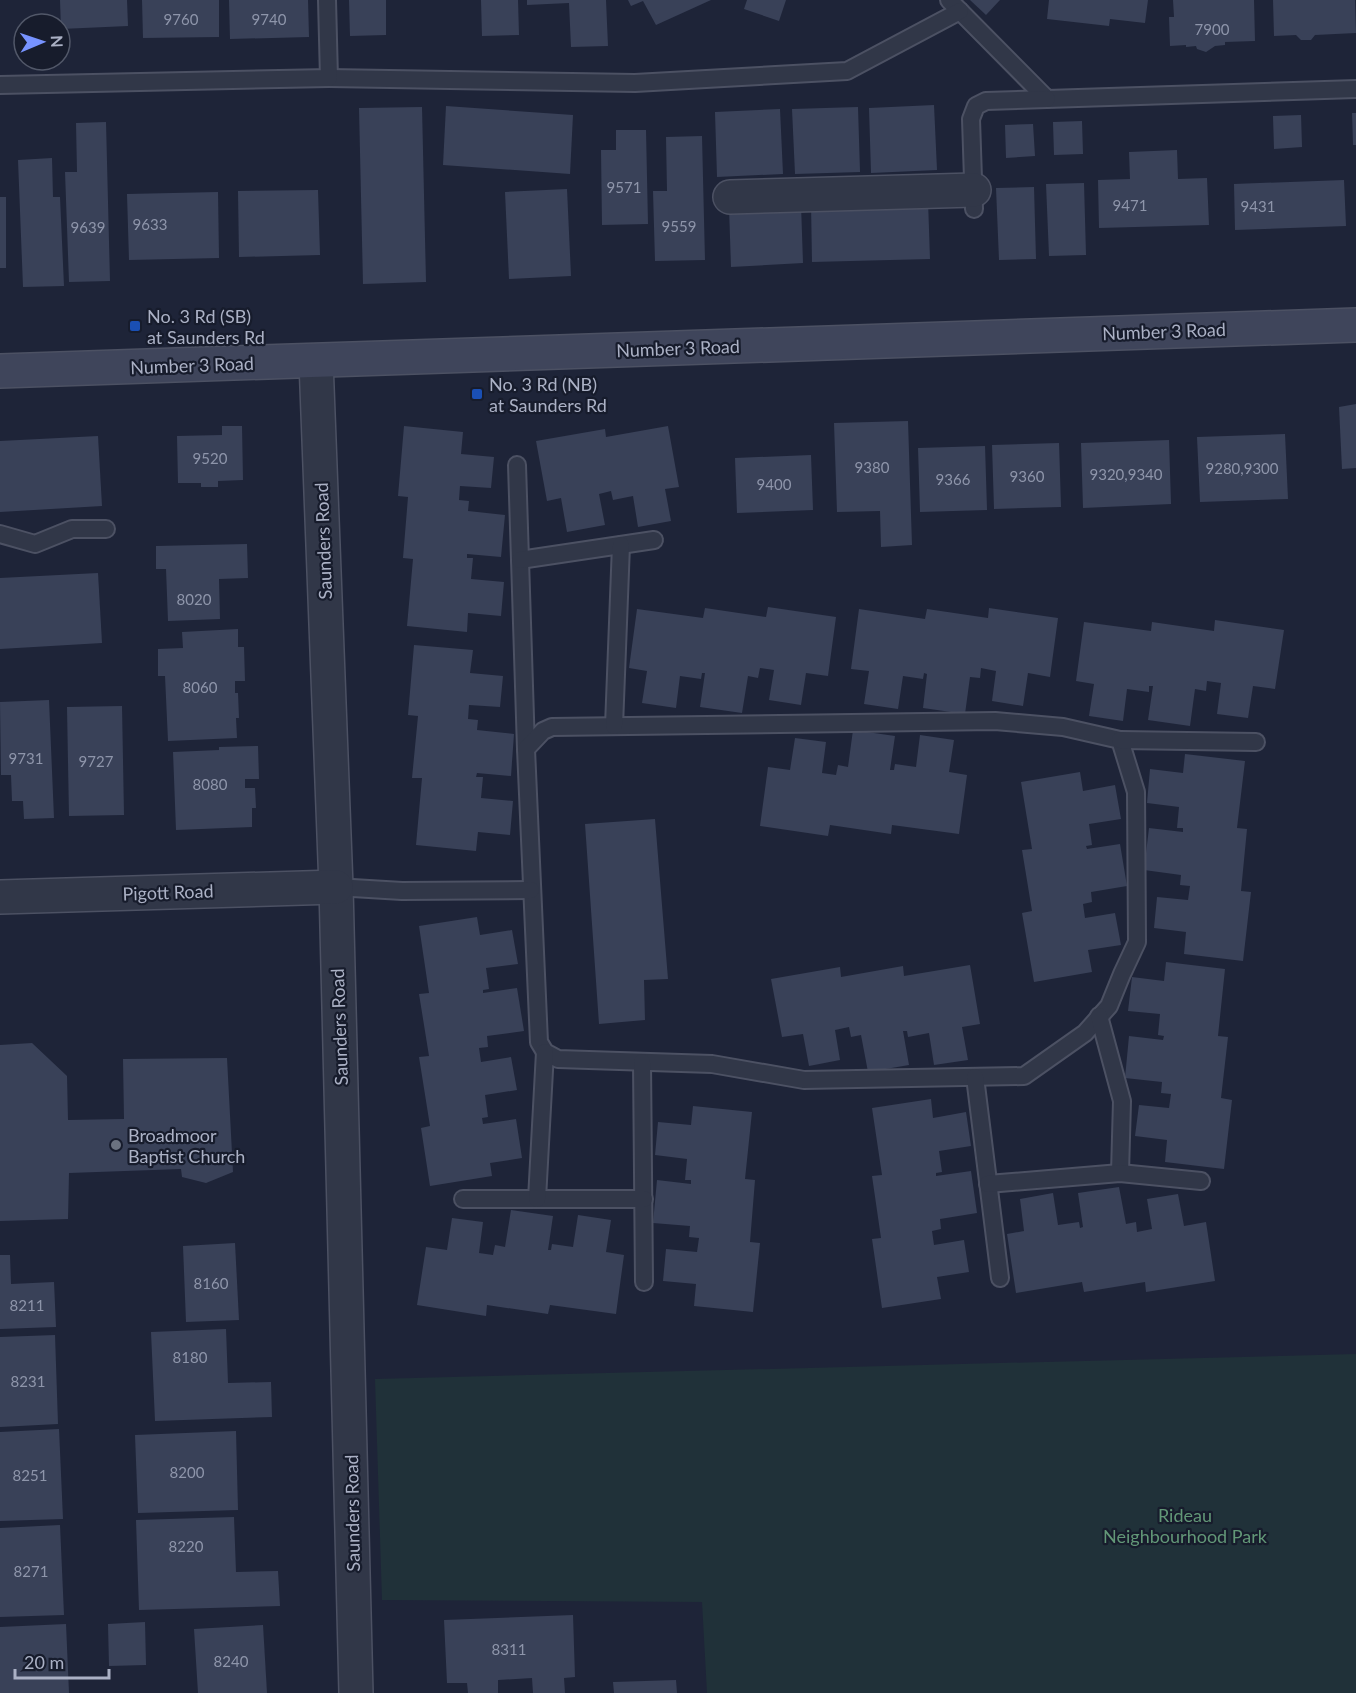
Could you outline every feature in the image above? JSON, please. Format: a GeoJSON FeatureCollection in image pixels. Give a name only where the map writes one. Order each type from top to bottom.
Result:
{"type":"FeatureCollection","features":[{"type":"Feature","properties":{"kind":"main road","name":"Number 3 Road"},"geometry":{"type":"LineString","coordinates":[[0,371],[1356,325]]}},
{"type":"Feature","properties":{"kind":"street"},"geometry":{"type":"LineString","coordinates":[[730,197],[974,199]]}},
{"type":"Feature","properties":{"kind":"street","name":"Saunders Road"},"geometry":{"type":"LineString","coordinates":[[316,361],[336,887],[356,1693]]}},
{"type":"Feature","properties":{"kind":"street","name":"Pigott Road"},"geometry":{"type":"LineString","coordinates":[[0,897],[336,887]]}},
{"type":"Feature","properties":{"kind":"lane"},"geometry":{"type":"LineString","coordinates":[[327,0],[329,78]]}},
{"type":"Feature","properties":{"kind":"lane"},"geometry":{"type":"LineString","coordinates":[[0,85],[329,78],[635,82],[847,71],[954,5],[1047,99]]}},
{"type":"Feature","properties":{"kind":"lane"},"geometry":{"type":"LineString","coordinates":[[974,199],[971,119],[976,106],[986,101],[1356,89]]}},
{"type":"Feature","properties":{"kind":"lane"},"geometry":{"type":"LineString","coordinates":[[517,465],[531,890],[539,1042],[546,1052],[558,1059],[712,1064],[804,1080],[1024,1076],[1084,1033],[1109,1006],[1137,942],[1136,792],[1120,740]]}},
{"type":"Feature","properties":{"kind":"lane"},"geometry":{"type":"LineString","coordinates":[[0,534],[34,544],[72,529],[106,529]]}},
{"type":"Feature","properties":{"kind":"lane"},"geometry":{"type":"LineString","coordinates":[[520,560],[654,540]]}},
{"type":"Feature","properties":{"kind":"lane"},"geometry":{"type":"LineString","coordinates":[[614,726],[621,544]]}},
{"type":"Feature","properties":{"kind":"lane"},"geometry":{"type":"LineString","coordinates":[[526,749],[543,731],[552,727],[995,721],[1063,727],[1120,740],[1256,742]]}},
{"type":"Feature","properties":{"kind":"lane"},"geometry":{"type":"LineString","coordinates":[[336,887],[402,891],[531,890]]}},
{"type":"Feature","properties":{"kind":"lane"},"geometry":{"type":"LineString","coordinates":[[1099,1016],[1122,1101],[1120,1173]]}},
{"type":"Feature","properties":{"kind":"lane"},"geometry":{"type":"LineString","coordinates":[[537,1199],[546,1052]]}},
{"type":"Feature","properties":{"kind":"lane"},"geometry":{"type":"LineString","coordinates":[[642,1062],[644,1282]]}},
{"type":"Feature","properties":{"kind":"lane"},"geometry":{"type":"LineString","coordinates":[[975,1077],[1000,1278]]}},
{"type":"Feature","properties":{"kind":"lane"},"geometry":{"type":"LineString","coordinates":[[988,1184],[1120,1173],[1201,1181]]}},
{"type":"Feature","properties":{"kind":"lane"},"geometry":{"type":"LineString","coordinates":[[463,1199],[644,1199]]}},
{"type":"Feature","properties":{"kind":"green space","name":"Rideau Neighbourhood Park"},"geometry":{"type":"Polygon","coordinates":[[[1356,1354],[1356,1693],[707,1693],[702,1602],[382,1600],[375,1379],[1356,1354]]]}},
{"type":"Feature","properties":{"kind":"building"},"geometry":{"type":"Polygon","coordinates":[[[60,0],[127,0],[128,26],[72,29],[72,12],[60,12],[60,0]]]}},
{"type":"Feature","properties":{"kind":"building"},"geometry":{"type":"Polygon","coordinates":[[[142,0],[219,0],[219,37],[143,38],[142,0]]]}},
{"type":"Feature","properties":{"kind":"building"},"geometry":{"type":"Polygon","coordinates":[[[229,0],[308,0],[309,37],[230,39],[229,0]]]}},
{"type":"Feature","properties":{"kind":"building"},"geometry":{"type":"Polygon","coordinates":[[[349,0],[386,0],[386,35],[350,36],[349,0]]]}},
{"type":"Feature","properties":{"kind":"building"},"geometry":{"type":"Polygon","coordinates":[[[481,0],[518,0],[519,35],[482,36],[481,0]]]}},
{"type":"Feature","properties":{"kind":"building"},"geometry":{"type":"Polygon","coordinates":[[[527,0],[606,0],[608,46],[571,47],[569,3],[527,5],[527,0]]]}},
{"type":"Feature","properties":{"kind":"building"},"geometry":{"type":"Polygon","coordinates":[[[628,0],[711,0],[656,25],[643,1],[631,6],[628,0]]]}},
{"type":"Feature","properties":{"kind":"building"},"geometry":{"type":"Polygon","coordinates":[[[747,0],[786,0],[779,21],[744,9],[747,0]]]}},
{"type":"Feature","properties":{"kind":"building"},"geometry":{"type":"Polygon","coordinates":[[[970,0],[1000,0],[986,15],[970,0]]]}},
{"type":"Feature","properties":{"kind":"building"},"geometry":{"type":"Polygon","coordinates":[[[1049,0],[1148,0],[1145,23],[1110,19],[1109,26],[1047,19],[1049,0]]]}},
{"type":"Feature","properties":{"kind":"building"},"geometry":{"type":"Polygon","coordinates":[[[1173,0],[1254,0],[1255,41],[1225,42],[1225,45],[1215,46],[1206,52],[1197,49],[1196,46],[1170,46],[1169,17],[1174,17],[1173,0]]]}},
{"type":"Feature","properties":{"kind":"building"},"geometry":{"type":"Polygon","coordinates":[[[1273,0],[1355,0],[1356,33],[1315,35],[1311,40],[1301,40],[1296,35],[1274,36],[1273,0]]]}},
{"type":"Feature","properties":{"kind":"building"},"geometry":{"type":"Polygon","coordinates":[[[934,105],[937,170],[871,173],[869,108],[934,105]]]}},
{"type":"Feature","properties":{"kind":"building"},"geometry":{"type":"Polygon","coordinates":[[[446,106],[573,115],[570,174],[443,165],[446,106]]]}},
{"type":"Feature","properties":{"kind":"building"},"geometry":{"type":"Polygon","coordinates":[[[422,107],[426,282],[363,284],[359,108],[422,107]]]}},
{"type":"Feature","properties":{"kind":"building"},"geometry":{"type":"Polygon","coordinates":[[[858,107],[860,172],[795,174],[792,109],[858,107]]]}},
{"type":"Feature","properties":{"kind":"building"},"geometry":{"type":"Polygon","coordinates":[[[780,109],[783,174],[717,177],[715,112],[780,109]]]}},
{"type":"Feature","properties":{"kind":"building"},"geometry":{"type":"Polygon","coordinates":[[[1352,113],[1356,113],[1356,145],[1353,145],[1352,113]]]}},
{"type":"Feature","properties":{"kind":"building"},"geometry":{"type":"Polygon","coordinates":[[[1301,115],[1302,147],[1274,149],[1273,116],[1301,115]]]}},
{"type":"Feature","properties":{"kind":"building"},"geometry":{"type":"Polygon","coordinates":[[[1082,121],[1083,154],[1054,155],[1053,122],[1082,121]]]}},
{"type":"Feature","properties":{"kind":"building"},"geometry":{"type":"Polygon","coordinates":[[[106,122],[110,281],[69,282],[65,172],[77,172],[76,123],[106,122]]]}},
{"type":"Feature","properties":{"kind":"building"},"geometry":{"type":"Polygon","coordinates":[[[1033,124],[1035,156],[1006,158],[1005,125],[1033,124]]]}},
{"type":"Feature","properties":{"kind":"building"},"geometry":{"type":"Polygon","coordinates":[[[616,130],[646,130],[648,224],[602,225],[601,150],[616,150],[616,130]]]}},
{"type":"Feature","properties":{"kind":"building"},"geometry":{"type":"Polygon","coordinates":[[[702,136],[705,260],[655,261],[653,191],[667,191],[666,137],[702,136]]]}},
{"type":"Feature","properties":{"kind":"building"},"geometry":{"type":"Polygon","coordinates":[[[1177,150],[1178,179],[1207,178],[1209,225],[1099,228],[1098,180],[1130,179],[1129,152],[1177,150]]]}},
{"type":"Feature","properties":{"kind":"building"},"geometry":{"type":"Polygon","coordinates":[[[52,158],[53,197],[60,197],[64,286],[23,287],[18,160],[52,158]]]}},
{"type":"Feature","properties":{"kind":"building"},"geometry":{"type":"Polygon","coordinates":[[[1344,180],[1346,226],[1235,230],[1234,184],[1344,180]]]}},
{"type":"Feature","properties":{"kind":"building"},"geometry":{"type":"Polygon","coordinates":[[[1084,183],[1086,255],[1049,256],[1046,184],[1084,183]]]}},
{"type":"Feature","properties":{"kind":"building"},"geometry":{"type":"Polygon","coordinates":[[[1034,187],[1036,259],[999,260],[996,188],[1034,187]]]}},
{"type":"Feature","properties":{"kind":"building"},"geometry":{"type":"Polygon","coordinates":[[[567,189],[571,276],[509,279],[505,192],[567,189]]]}},
{"type":"Feature","properties":{"kind":"building"},"geometry":{"type":"Polygon","coordinates":[[[318,190],[320,255],[239,257],[238,191],[318,190]]]}},
{"type":"Feature","properties":{"kind":"building"},"geometry":{"type":"Polygon","coordinates":[[[218,192],[219,258],[129,260],[127,194],[218,192]]]}},
{"type":"Feature","properties":{"kind":"building"},"geometry":{"type":"Polygon","coordinates":[[[0,197],[6,197],[6,268],[0,268],[0,197]]]}},
{"type":"Feature","properties":{"kind":"building"},"geometry":{"type":"Polygon","coordinates":[[[928,200],[930,259],[812,262],[811,203],[928,200]]]}},
{"type":"Feature","properties":{"kind":"building"},"geometry":{"type":"Polygon","coordinates":[[[801,204],[803,263],[731,267],[729,207],[801,204]]]}},
{"type":"Feature","properties":{"kind":"building"},"geometry":{"type":"Polygon","coordinates":[[[1356,404],[1356,468],[1342,469],[1339,407],[1356,404]]]}},
{"type":"Feature","properties":{"kind":"building"},"geometry":{"type":"Polygon","coordinates":[[[908,421],[912,545],[881,547],[880,511],[837,512],[834,423],[908,421]]]}},
{"type":"Feature","properties":{"kind":"building"},"geometry":{"type":"Polygon","coordinates":[[[222,426],[242,426],[243,480],[218,481],[218,487],[201,487],[201,483],[178,483],[177,436],[222,435],[222,426]]]}},
{"type":"Feature","properties":{"kind":"building"},"geometry":{"type":"Polygon","coordinates":[[[404,426],[463,432],[461,454],[494,457],[491,488],[460,486],[459,500],[469,501],[468,511],[505,515],[501,557],[467,554],[467,558],[473,558],[471,579],[504,582],[501,616],[468,613],[467,632],[407,626],[413,559],[403,558],[408,497],[398,496],[404,426]]]}},
{"type":"Feature","properties":{"kind":"building"},"geometry":{"type":"Polygon","coordinates":[[[668,426],[679,487],[665,489],[671,521],[638,527],[633,496],[613,500],[611,491],[599,494],[605,525],[567,532],[561,498],[547,501],[536,441],[605,429],[606,437],[668,426]]]}},
{"type":"Feature","properties":{"kind":"building"},"geometry":{"type":"Polygon","coordinates":[[[1285,434],[1288,499],[1200,502],[1197,437],[1285,434]]]}},
{"type":"Feature","properties":{"kind":"building"},"geometry":{"type":"Polygon","coordinates":[[[98,436],[102,506],[0,512],[0,441],[98,436]]]}},
{"type":"Feature","properties":{"kind":"building"},"geometry":{"type":"Polygon","coordinates":[[[1169,440],[1171,504],[1083,508],[1081,443],[1169,440]]]}},
{"type":"Feature","properties":{"kind":"building"},"geometry":{"type":"Polygon","coordinates":[[[1059,443],[1061,507],[994,509],[992,445],[1059,443]]]}},
{"type":"Feature","properties":{"kind":"building"},"geometry":{"type":"Polygon","coordinates":[[[985,446],[987,510],[920,512],[918,448],[985,446]]]}},
{"type":"Feature","properties":{"kind":"building"},"geometry":{"type":"Polygon","coordinates":[[[811,455],[813,510],[737,513],[735,458],[811,455]]]}},
{"type":"Feature","properties":{"kind":"building"},"geometry":{"type":"Polygon","coordinates":[[[247,544],[248,578],[219,579],[220,619],[168,621],[166,569],[156,569],[156,546],[247,544]]]}},
{"type":"Feature","properties":{"kind":"building"},"geometry":{"type":"Polygon","coordinates":[[[98,573],[102,643],[0,649],[0,578],[98,573]]]}},
{"type":"Feature","properties":{"kind":"building"},"geometry":{"type":"Polygon","coordinates":[[[768,607],[836,617],[828,676],[806,673],[801,705],[769,700],[774,670],[760,668],[758,678],[748,676],[742,713],[700,707],[705,673],[702,673],[701,679],[680,676],[676,708],[642,703],[647,671],[629,668],[637,609],[703,618],[705,608],[766,617],[768,607]]]}},
{"type":"Feature","properties":{"kind":"building"},"geometry":{"type":"Polygon","coordinates":[[[989,608],[1058,618],[1050,677],[1028,673],[1023,706],[992,701],[996,671],[981,668],[980,678],[970,677],[965,714],[923,708],[927,674],[924,673],[923,679],[903,676],[898,709],[864,704],[869,671],[851,669],[859,609],[925,619],[927,609],[988,618],[989,608]]]}},
{"type":"Feature","properties":{"kind":"building"},"geometry":{"type":"Polygon","coordinates":[[[1215,620],[1284,630],[1275,689],[1253,686],[1248,718],[1217,714],[1221,683],[1207,681],[1206,691],[1195,689],[1190,726],[1148,720],[1153,686],[1149,686],[1149,692],[1127,689],[1123,721],[1089,716],[1094,684],[1076,681],[1084,622],[1151,631],[1152,622],[1214,631],[1215,620]]]}},
{"type":"Feature","properties":{"kind":"building"},"geometry":{"type":"Polygon","coordinates":[[[238,629],[238,647],[244,647],[245,681],[235,681],[239,718],[236,718],[237,738],[168,741],[165,676],[158,676],[158,649],[183,648],[182,632],[238,629]]]}},
{"type":"Feature","properties":{"kind":"building"},"geometry":{"type":"Polygon","coordinates":[[[414,645],[473,650],[470,673],[503,676],[500,707],[469,705],[468,719],[478,720],[477,730],[514,734],[511,776],[477,773],[476,777],[483,777],[481,798],[513,801],[510,835],[478,832],[476,851],[416,845],[422,778],[412,778],[418,716],[408,715],[414,645]]]}},
{"type":"Feature","properties":{"kind":"building"},"geometry":{"type":"Polygon","coordinates":[[[49,700],[54,818],[24,819],[23,801],[12,801],[11,775],[1,775],[0,702],[49,700]]]}},
{"type":"Feature","properties":{"kind":"building"},"geometry":{"type":"Polygon","coordinates":[[[122,706],[124,815],[69,816],[67,707],[122,706]]]}},
{"type":"Feature","properties":{"kind":"building"},"geometry":{"type":"Polygon","coordinates":[[[853,730],[895,736],[890,770],[894,770],[895,764],[916,767],[920,735],[954,740],[949,772],[967,775],[959,834],[892,825],[891,834],[830,825],[828,836],[760,826],[768,767],[790,770],[795,738],[826,742],[822,773],[836,775],[838,765],[848,767],[853,730]]]}},
{"type":"Feature","properties":{"kind":"building"},"geometry":{"type":"Polygon","coordinates":[[[258,746],[259,779],[245,779],[245,788],[255,788],[256,808],[252,808],[252,827],[176,830],[173,752],[258,746]]]}},
{"type":"Feature","properties":{"kind":"building"},"geometry":{"type":"Polygon","coordinates":[[[1185,754],[1245,761],[1237,828],[1247,829],[1241,891],[1251,892],[1243,961],[1184,954],[1186,932],[1154,928],[1157,897],[1188,900],[1190,886],[1180,885],[1181,875],[1144,870],[1149,828],[1183,832],[1183,828],[1177,828],[1179,807],[1147,803],[1150,769],[1183,773],[1185,754]]]}},
{"type":"Feature","properties":{"kind":"building"},"geometry":{"type":"Polygon","coordinates":[[[1080,772],[1083,791],[1115,785],[1121,819],[1089,824],[1092,845],[1086,846],[1087,849],[1120,844],[1127,886],[1091,892],[1092,902],[1083,904],[1085,918],[1115,913],[1121,945],[1088,950],[1092,972],[1034,982],[1022,913],[1032,911],[1022,850],[1032,849],[1021,782],[1080,772]]]}},
{"type":"Feature","properties":{"kind":"building"},"geometry":{"type":"Polygon","coordinates":[[[655,819],[668,979],[644,980],[645,1020],[599,1024],[585,824],[655,819]]]}},
{"type":"Feature","properties":{"kind":"building"},"geometry":{"type":"Polygon","coordinates":[[[477,917],[480,935],[512,930],[518,964],[486,968],[489,989],[483,990],[483,993],[517,988],[524,1031],[487,1036],[488,1047],[479,1048],[481,1062],[511,1057],[517,1090],[485,1095],[488,1117],[482,1118],[483,1124],[516,1119],[522,1158],[490,1163],[492,1176],[430,1186],[421,1128],[430,1126],[419,1057],[429,1056],[419,994],[429,993],[419,926],[477,917]]]}},
{"type":"Feature","properties":{"kind":"building"},"geometry":{"type":"Polygon","coordinates":[[[1166,962],[1225,969],[1218,1036],[1228,1037],[1221,1098],[1232,1100],[1224,1169],[1165,1162],[1167,1140],[1135,1136],[1139,1105],[1169,1108],[1171,1094],[1161,1093],[1162,1082],[1125,1078],[1129,1036],[1163,1040],[1164,1036],[1158,1035],[1160,1014],[1128,1011],[1132,977],[1164,981],[1166,962]]]}},
{"type":"Feature","properties":{"kind":"building"},"geometry":{"type":"Polygon","coordinates":[[[970,965],[980,1024],[962,1027],[968,1060],[934,1065],[929,1033],[908,1037],[907,1031],[903,1031],[909,1065],[868,1072],[861,1035],[851,1037],[849,1027],[835,1030],[840,1060],[809,1066],[803,1034],[782,1037],[771,979],[840,967],[841,977],[903,966],[904,976],[970,965]]]}},
{"type":"Feature","properties":{"kind":"building","name":"Broadmoor Baptist Church"},"geometry":{"type":"Polygon","coordinates":[[[32,1043],[67,1076],[68,1120],[124,1119],[123,1059],[227,1058],[233,1172],[206,1183],[182,1177],[181,1169],[69,1173],[68,1219],[0,1221],[0,1045],[32,1043]]]}},
{"type":"Feature","properties":{"kind":"building"},"geometry":{"type":"Polygon","coordinates":[[[931,1099],[933,1118],[966,1112],[971,1146],[939,1151],[942,1172],[936,1173],[936,1176],[971,1171],[977,1213],[940,1219],[941,1229],[932,1231],[934,1245],[964,1240],[969,1272],[937,1277],[941,1299],[882,1308],[872,1239],[881,1238],[872,1176],[882,1175],[872,1108],[931,1099]]]}},
{"type":"Feature","properties":{"kind":"building"},"geometry":{"type":"Polygon","coordinates":[[[693,1106],[752,1112],[745,1179],[755,1180],[750,1242],[760,1243],[753,1312],[694,1306],[696,1284],[663,1281],[666,1249],[697,1252],[699,1238],[689,1237],[690,1226],[653,1223],[657,1180],[691,1184],[691,1180],[685,1180],[687,1159],[655,1155],[658,1122],[691,1125],[693,1106]]]}},
{"type":"Feature","properties":{"kind":"building"},"geometry":{"type":"Polygon","coordinates":[[[1119,1187],[1126,1224],[1136,1222],[1137,1232],[1152,1229],[1147,1199],[1178,1194],[1184,1226],[1206,1222],[1215,1281],[1146,1292],[1145,1282],[1084,1292],[1082,1282],[1016,1293],[1007,1234],[1024,1231],[1020,1199],[1053,1193],[1058,1225],[1079,1222],[1080,1228],[1083,1227],[1078,1193],[1119,1187]]]}},
{"type":"Feature","properties":{"kind":"building"},"geometry":{"type":"Polygon","coordinates":[[[511,1210],[553,1216],[548,1250],[551,1250],[552,1244],[573,1247],[578,1215],[611,1220],[606,1252],[624,1255],[616,1314],[550,1305],[548,1314],[487,1305],[486,1316],[417,1305],[426,1247],[447,1250],[452,1218],[483,1222],[479,1253],[493,1255],[495,1245],[505,1247],[511,1210]]]}},
{"type":"Feature","properties":{"kind":"building"},"geometry":{"type":"Polygon","coordinates":[[[235,1243],[239,1320],[186,1322],[183,1246],[235,1243]]]}},
{"type":"Feature","properties":{"kind":"building"},"geometry":{"type":"Polygon","coordinates":[[[0,1255],[10,1255],[11,1284],[54,1282],[56,1327],[0,1329],[0,1255]]]}},
{"type":"Feature","properties":{"kind":"building"},"geometry":{"type":"Polygon","coordinates":[[[226,1329],[228,1383],[271,1382],[272,1417],[155,1421],[151,1332],[226,1329]]]}},
{"type":"Feature","properties":{"kind":"building"},"geometry":{"type":"Polygon","coordinates":[[[55,1335],[58,1424],[0,1427],[0,1337],[55,1335]]]}},
{"type":"Feature","properties":{"kind":"building"},"geometry":{"type":"Polygon","coordinates":[[[59,1429],[63,1519],[0,1521],[0,1432],[59,1429]]]}},
{"type":"Feature","properties":{"kind":"building"},"geometry":{"type":"Polygon","coordinates":[[[236,1431],[238,1510],[138,1513],[135,1435],[236,1431]]]}},
{"type":"Feature","properties":{"kind":"building"},"geometry":{"type":"Polygon","coordinates":[[[234,1517],[236,1572],[278,1571],[280,1606],[139,1610],[136,1520],[234,1517]]]}},
{"type":"Feature","properties":{"kind":"building"},"geometry":{"type":"Polygon","coordinates":[[[60,1525],[64,1615],[0,1617],[0,1528],[60,1525]]]}},
{"type":"Feature","properties":{"kind":"building"},"geometry":{"type":"Polygon","coordinates":[[[573,1615],[575,1677],[564,1678],[565,1693],[533,1693],[532,1678],[498,1680],[498,1693],[468,1693],[467,1683],[447,1683],[444,1620],[573,1615]]]}},
{"type":"Feature","properties":{"kind":"building"},"geometry":{"type":"Polygon","coordinates":[[[145,1622],[146,1665],[109,1666],[108,1624],[145,1622]]]}},
{"type":"Feature","properties":{"kind":"building"},"geometry":{"type":"Polygon","coordinates":[[[66,1624],[69,1693],[0,1693],[0,1627],[66,1624]]]}},
{"type":"Feature","properties":{"kind":"building"},"geometry":{"type":"Polygon","coordinates":[[[263,1625],[267,1693],[198,1693],[194,1629],[263,1625]]]}},
{"type":"Feature","properties":{"kind":"building"},"geometry":{"type":"Polygon","coordinates":[[[676,1680],[677,1693],[614,1693],[613,1682],[676,1680]]]}},
{"type":"Feature","properties":{"kind":"place","name":"No. 3 Rd (SB) at Saunders Rd"},"geometry":{"type":"Point","coordinates":[135,326]}},
{"type":"Feature","properties":{"kind":"place","name":"No. 3 Rd (NB) at Saunders Rd"},"geometry":{"type":"Point","coordinates":[477,394]}},
{"type":"Feature","properties":{"kind":"place","name":"Broadmoor Baptist Church"},"geometry":{"type":"Point","coordinates":[116,1145]}}]}
